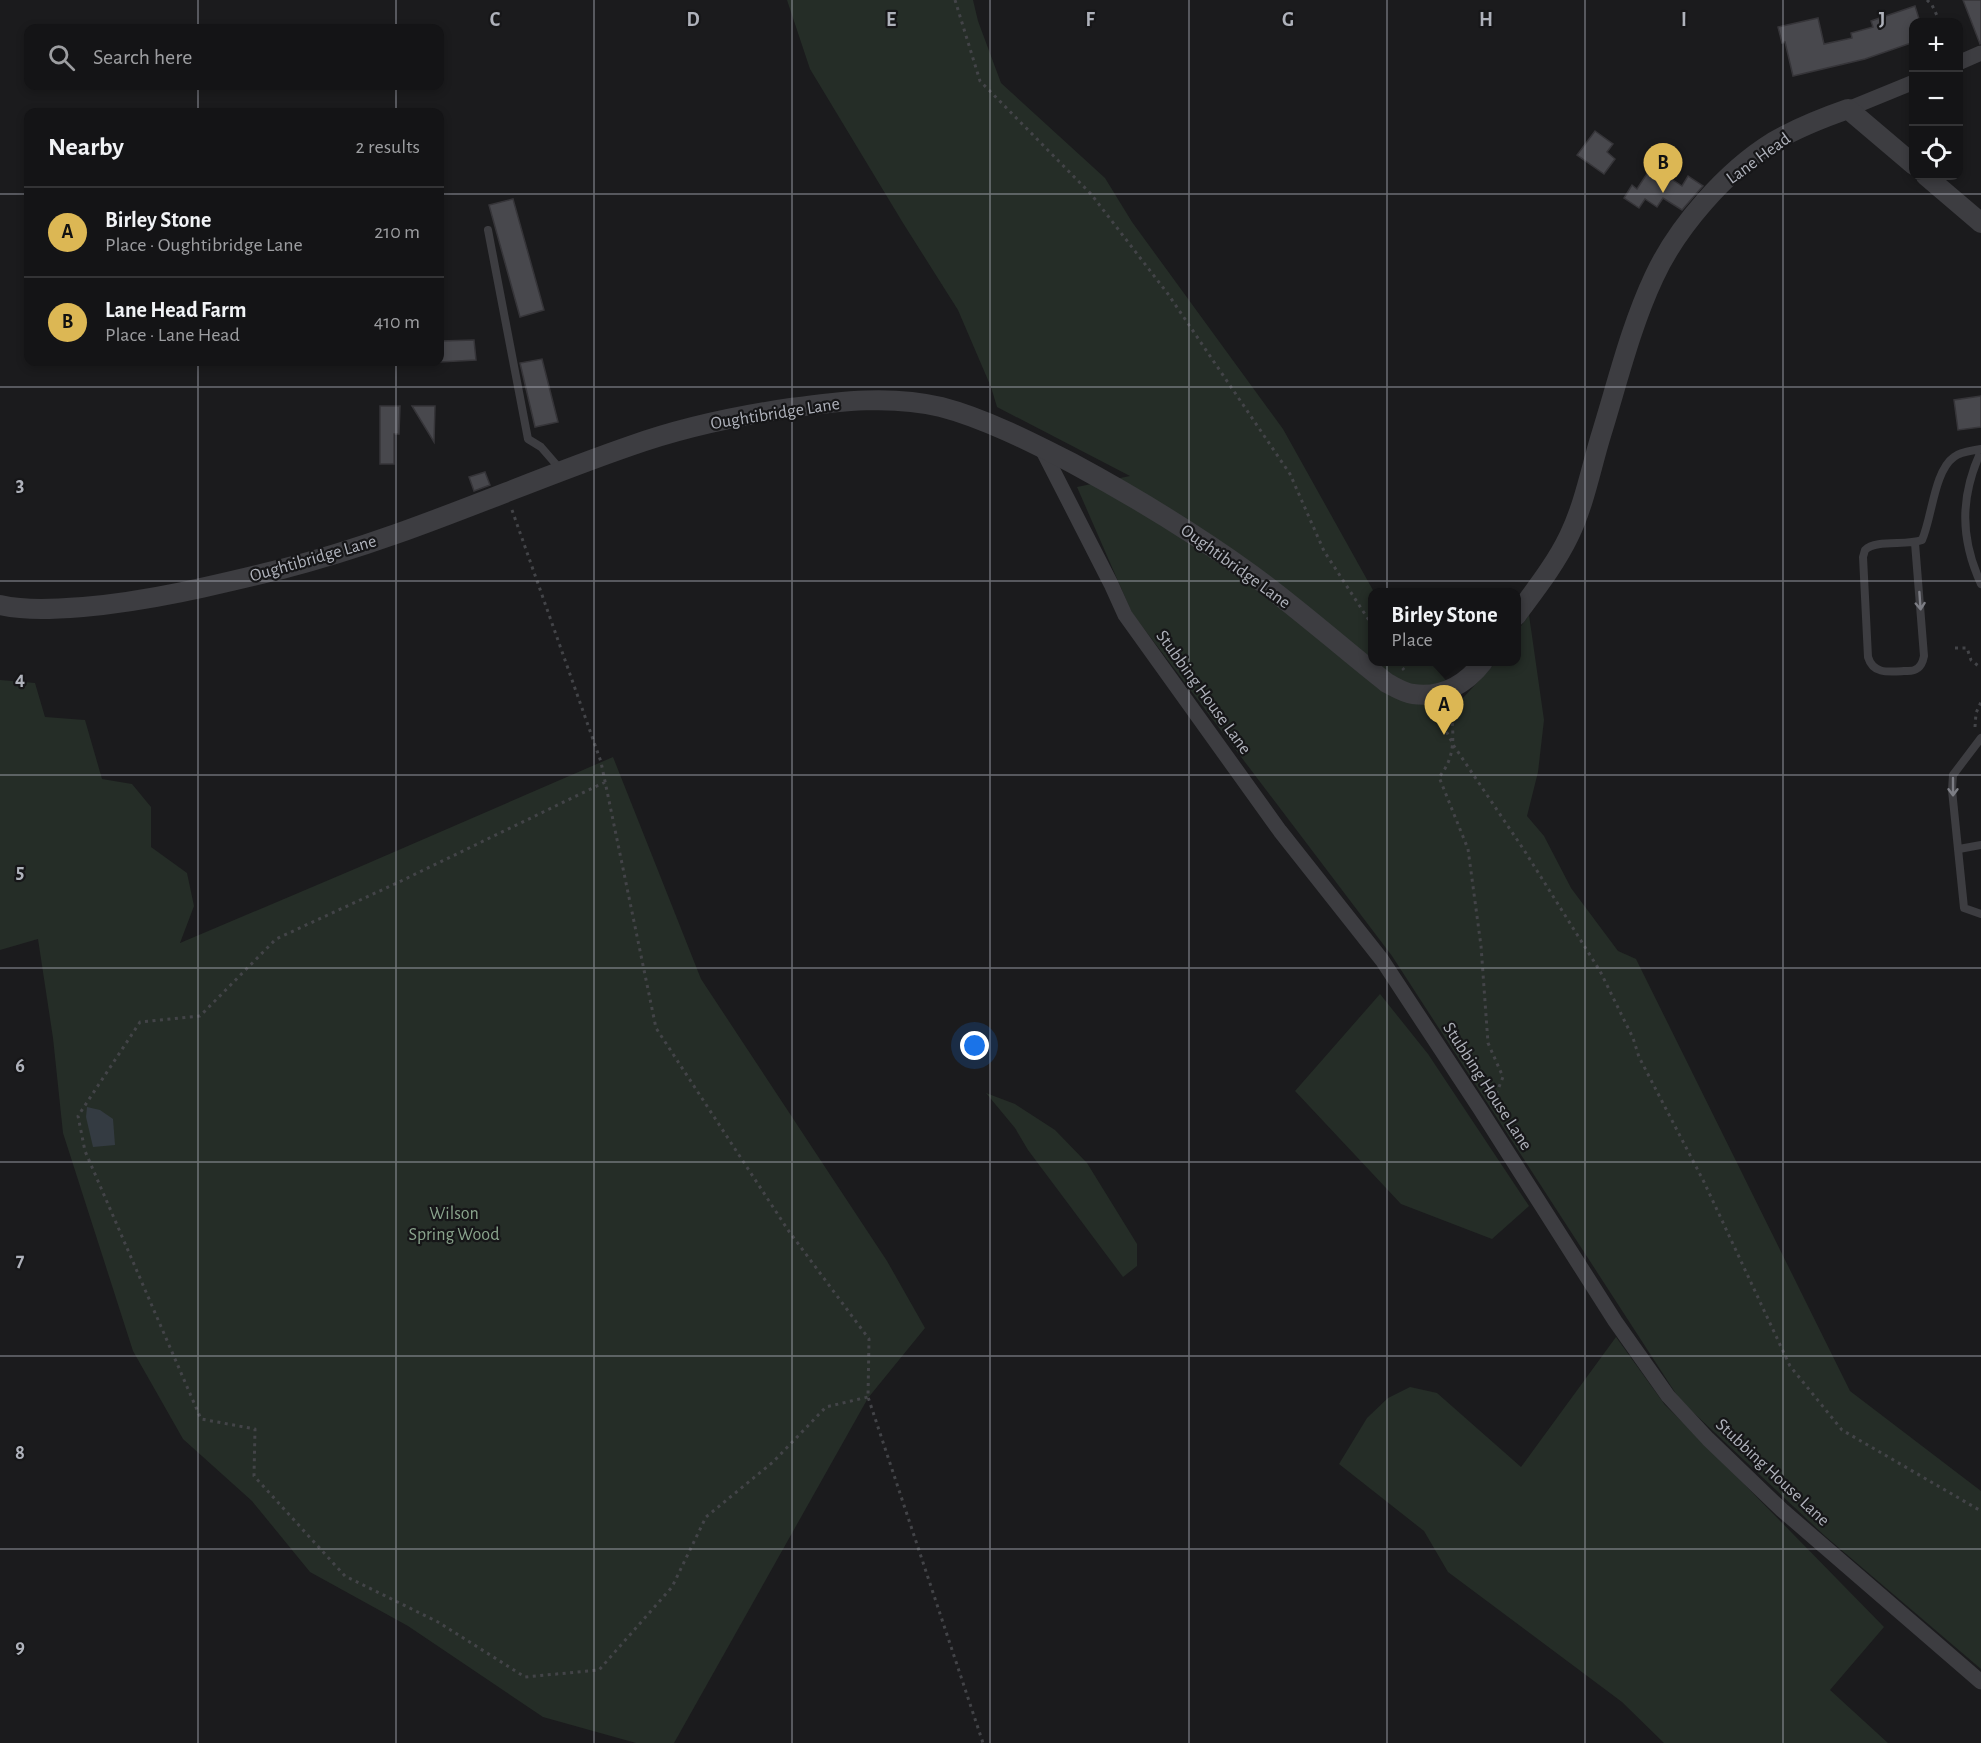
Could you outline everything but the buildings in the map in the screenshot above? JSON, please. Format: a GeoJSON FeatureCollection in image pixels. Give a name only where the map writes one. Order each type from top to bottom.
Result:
{"type":"FeatureCollection","features":[{"type":"Feature","properties":{"kind":"street"},"geometry":{"type":"LineString","coordinates":[[1963,61],[1981,53]]}},
{"type":"Feature","properties":{"kind":"street"},"geometry":{"type":"LineString","coordinates":[[1909,84],[1848,109],[1909,161]]}},
{"type":"Feature","properties":{"kind":"street","name":"Lane Head"},"geometry":{"type":"LineString","coordinates":[[1521,609],[1549,570],[1568,537],[1583,503],[1632,334],[1654,276],[1684,228],[1711,194],[1732,174],[1772,143],[1798,129],[1848,109]]}},
{"type":"Feature","properties":{"kind":"street"},"geometry":{"type":"LineString","coordinates":[[1931,180],[1981,223]]}},
{"type":"Feature","properties":{"kind":"street","name":"Oughtibridge Lane"},"geometry":{"type":"LineString","coordinates":[[0,606],[66,608],[113,604],[202,589],[320,560],[432,522],[629,446],[691,426],[834,402],[890,400],[940,407],[994,426],[1041,447],[1130,494],[1178,523],[1255,577],[1387,683],[1411,694],[1435,694]]}},
{"type":"Feature","properties":{"kind":"street","name":"Stubbing House Lane"},"geometry":{"type":"LineString","coordinates":[[1041,447],[1125,615],[1280,831],[1382,960],[1615,1321],[1668,1396],[1708,1439],[1782,1510],[1981,1683]]}},
{"type":"Feature","properties":{"kind":"street"},"geometry":{"type":"LineString","coordinates":[[1435,694],[1463,683],[1479,666]]}},
{"type":"Feature","properties":{"kind":"lane"},"geometry":{"type":"LineString","coordinates":[[488,230],[528,440],[541,447],[562,471]]}},
{"type":"Feature","properties":{"kind":"lane"},"geometry":{"type":"LineString","coordinates":[[1915,543],[1924,656],[1919,667],[1914,671],[1885,673],[1876,670],[1870,664],[1868,657],[1863,557],[1865,550],[1874,545],[1915,543],[1922,540],[1938,485],[1948,462],[1958,454],[1981,450]]}},
{"type":"Feature","properties":{"kind":"lane"},"geometry":{"type":"LineString","coordinates":[[1981,450],[1970,475],[1964,524],[1981,584]]}},
{"type":"Feature","properties":{"kind":"lane"},"geometry":{"type":"LineString","coordinates":[[1981,738],[1953,775],[1952,790],[1959,849],[1960,888],[1964,908],[1981,914]]}},
{"type":"Feature","properties":{"kind":"lane"},"geometry":{"type":"LineString","coordinates":[[1959,849],[1981,845]]}},
{"type":"Feature","properties":{"kind":"path"},"geometry":{"type":"LineString","coordinates":[[955,0],[980,81],[1090,194],[1168,294],[1290,474],[1324,551],[1368,619]]}},
{"type":"Feature","properties":{"kind":"path"},"geometry":{"type":"LineString","coordinates":[[1927,0],[1938,18]]}},
{"type":"Feature","properties":{"kind":"path"},"geometry":{"type":"LineString","coordinates":[[506,493],[601,762],[656,1028],[789,1230],[869,1339],[868,1397],[983,1743]]}},
{"type":"Feature","properties":{"kind":"path"},"geometry":{"type":"LineString","coordinates":[[1955,648],[1967,648],[1971,660],[1981,668]]}},
{"type":"Feature","properties":{"kind":"path"},"geometry":{"type":"LineString","coordinates":[[1435,694],[1454,746],[1524,850],[1600,971],[1633,1038],[1639,1057],[1704,1182],[1790,1366],[1842,1430],[1981,1511]]}},
{"type":"Feature","properties":{"kind":"path"},"geometry":{"type":"LineString","coordinates":[[1435,694],[1451,704],[1454,746],[1447,767],[1439,777],[1468,849],[1481,946],[1488,1043],[1503,1077],[1494,1102],[1480,1109]]}},
{"type":"Feature","properties":{"kind":"path"},"geometry":{"type":"LineString","coordinates":[[1975,728],[1976,713],[1981,702]]}},
{"type":"Feature","properties":{"kind":"path"},"geometry":{"type":"LineString","coordinates":[[604,782],[410,877],[276,939],[200,1016],[140,1022],[78,1116],[85,1151],[201,1419],[255,1429],[254,1476],[345,1576],[438,1622],[525,1677],[599,1670],[672,1587],[706,1517],[773,1462],[826,1407],[868,1397]]}},
{"type":"Feature","properties":{"kind":"green space"},"geometry":{"type":"Polygon","coordinates":[[[787,0],[973,0],[978,21],[1001,83],[1105,178],[1132,222],[1283,429],[1372,588],[1368,588],[1368,666],[1433,666],[1462,699],[1492,666],[1521,666],[1521,626],[1529,615],[1544,720],[1538,772],[1527,816],[1544,836],[1571,888],[1618,951],[1636,959],[1850,1391],[1981,1491],[1981,1669],[1825,1536],[1680,1400],[1392,956],[1132,613],[1077,487],[1130,476],[997,407],[991,387],[958,310],[810,69],[787,0]]]}},
{"type":"Feature","properties":{"kind":"green space","name":"Wilson Spring Wood"},"geometry":{"type":"Polygon","coordinates":[[[0,680],[35,683],[45,717],[85,720],[102,779],[132,784],[151,807],[151,847],[187,873],[194,906],[180,943],[613,757],[701,979],[887,1261],[925,1328],[868,1398],[674,1743],[636,1743],[543,1717],[408,1626],[310,1572],[252,1501],[183,1439],[133,1351],[63,1133],[53,1038],[38,939],[0,950],[0,680]]]}},
{"type":"Feature","properties":{"kind":"green space"},"geometry":{"type":"Polygon","coordinates":[[[1380,994],[1428,1054],[1529,1206],[1492,1239],[1401,1204],[1295,1091],[1380,994]]]}},
{"type":"Feature","properties":{"kind":"green space"},"geometry":{"type":"Polygon","coordinates":[[[986,1093],[1015,1104],[1055,1130],[1087,1163],[1137,1244],[1137,1266],[1123,1277],[1028,1150],[1015,1128],[986,1093]]]}},
{"type":"Feature","properties":{"kind":"green space"},"geometry":{"type":"Polygon","coordinates":[[[1616,1337],[1665,1405],[1884,1627],[1830,1690],[1888,1743],[1664,1743],[1622,1702],[1448,1572],[1424,1531],[1339,1464],[1367,1418],[1388,1398],[1410,1387],[1437,1393],[1521,1467],[1616,1337]]]}},
{"type":"Feature","properties":{"kind":"shaded area"},"geometry":{"type":"Polygon","coordinates":[[[87,1107],[100,1110],[113,1119],[115,1145],[93,1147],[86,1117],[87,1107]]]}},
{"type":"Feature","properties":{"kind":"place","name":"Lane Head Farm"},"geometry":{"type":"Point","coordinates":[1663,193]}},
{"type":"Feature","properties":{"kind":"place","name":"Birley Stone"},"geometry":{"type":"Point","coordinates":[1444,735]}}]}
